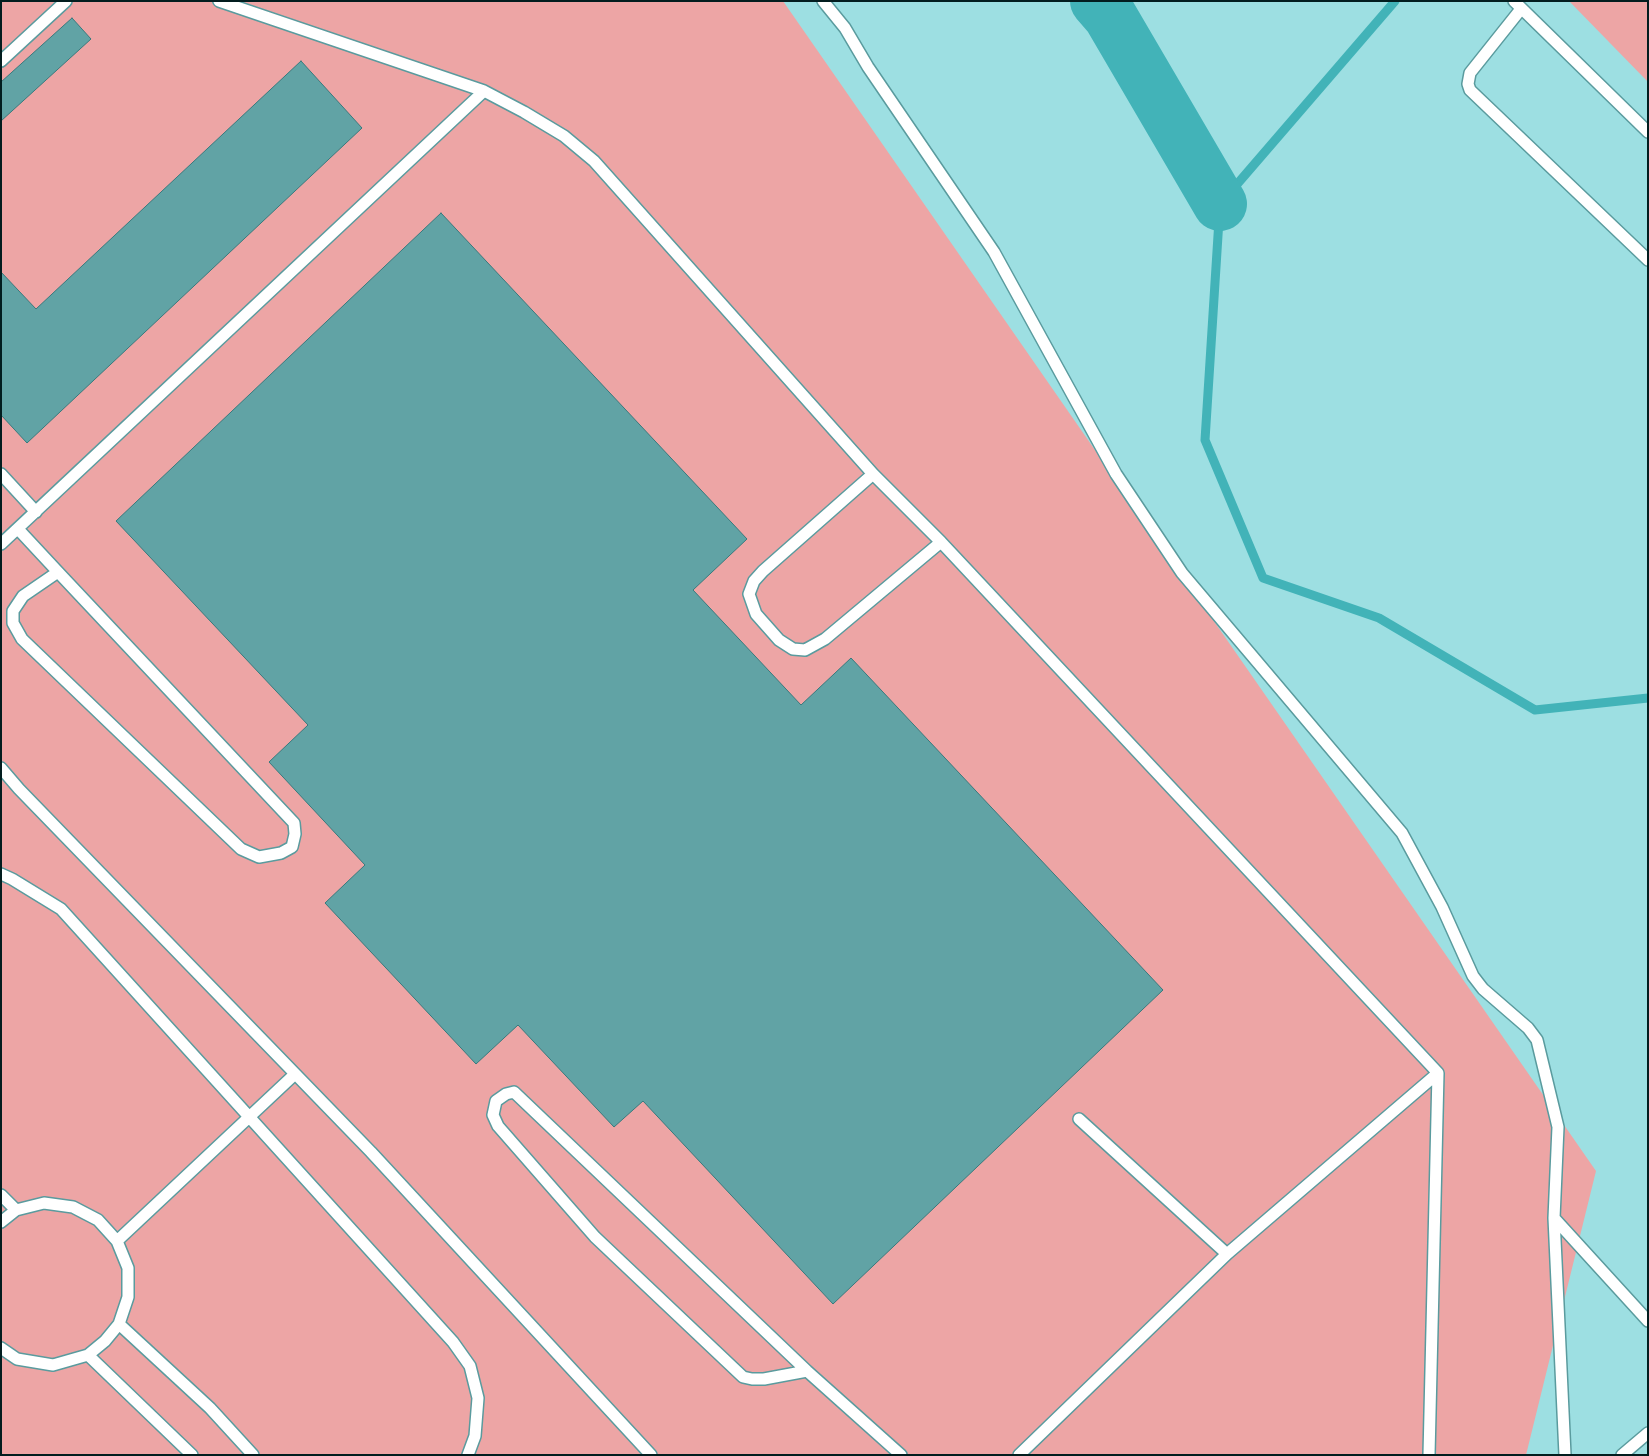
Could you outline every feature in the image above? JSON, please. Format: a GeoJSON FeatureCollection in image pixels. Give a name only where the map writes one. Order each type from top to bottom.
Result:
{"type":"FeatureCollection","features":[{"type":"Feature","properties":{"kind":"lane"},"geometry":{"type":"LineString","coordinates":[[1,61],[66,1]]}},
{"type":"Feature","properties":{"kind":"lane"},"geometry":{"type":"LineString","coordinates":[[219,1],[484,91],[564,136],[594,161],[873,474],[941,542],[1438,1073],[1429,1455]]}},
{"type":"Feature","properties":{"kind":"lane"},"geometry":{"type":"LineString","coordinates":[[822,1],[845,28],[868,67],[994,252],[1116,474],[1182,573],[1402,833],[1442,907],[1473,976],[1483,990],[1528,1028],[1537,1040],[1558,1126],[1554,1218],[1565,1455]]}},
{"type":"Feature","properties":{"kind":"lane"},"geometry":{"type":"LineString","coordinates":[[1648,132],[1518,5],[1470,72],[1468,84],[1470,90],[1648,260]]}},
{"type":"Feature","properties":{"kind":"lane"},"geometry":{"type":"LineString","coordinates":[[1,544],[484,91]]}},
{"type":"Feature","properties":{"kind":"lane"},"geometry":{"type":"LineString","coordinates":[[1,474],[36,512]]}},
{"type":"Feature","properties":{"kind":"lane"},"geometry":{"type":"LineString","coordinates":[[873,474],[754,581],[749,594],[756,614],[779,640],[793,649],[805,650],[824,639],[941,542]]}},
{"type":"Feature","properties":{"kind":"lane"},"geometry":{"type":"LineString","coordinates":[[18,530],[58,572],[294,823],[295,834],[292,847],[281,853],[259,857],[241,849],[22,639],[13,623],[13,611],[23,596],[58,572]]}},
{"type":"Feature","properties":{"kind":"lane"},"geometry":{"type":"LineString","coordinates":[[1,768],[371,1152],[652,1455]]}},
{"type":"Feature","properties":{"kind":"lane"},"geometry":{"type":"LineString","coordinates":[[1,874],[61,909],[453,1342],[470,1366],[478,1398],[475,1436],[468,1455]]}},
{"type":"Feature","properties":{"kind":"lane"},"geometry":{"type":"LineString","coordinates":[[1019,1455],[1227,1254],[1438,1073]]}},
{"type":"Feature","properties":{"kind":"lane"},"geometry":{"type":"LineString","coordinates":[[117,1242],[295,1074]]}},
{"type":"Feature","properties":{"kind":"lane"},"geometry":{"type":"LineString","coordinates":[[807,1371],[764,1379],[743,1377],[595,1237],[498,1126],[493,1115],[496,1101],[506,1094],[514,1092],[807,1371],[901,1455]]}},
{"type":"Feature","properties":{"kind":"lane"},"geometry":{"type":"LineString","coordinates":[[1079,1119],[1227,1254]]}},
{"type":"Feature","properties":{"kind":"lane"},"geometry":{"type":"LineString","coordinates":[[1,1194],[16,1210]]}},
{"type":"Feature","properties":{"kind":"lane"},"geometry":{"type":"LineString","coordinates":[[1,1222],[16,1210],[44,1203],[73,1207],[98,1220],[117,1242],[128,1268],[128,1297],[119,1324],[106,1341],[88,1355],[53,1365],[17,1359],[1,1348]]}},
{"type":"Feature","properties":{"kind":"lane"},"geometry":{"type":"LineString","coordinates":[[1554,1218],[1648,1321]]}},
{"type":"Feature","properties":{"kind":"lane"},"geometry":{"type":"LineString","coordinates":[[119,1324],[210,1408],[253,1455]]}},
{"type":"Feature","properties":{"kind":"lane"},"geometry":{"type":"LineString","coordinates":[[88,1355],[192,1455]]}},
{"type":"Feature","properties":{"kind":"lane"},"geometry":{"type":"LineString","coordinates":[[1622,1455],[1648,1434]]}},
{"type":"Feature","properties":{"kind":"shaded area"},"geometry":{"type":"Polygon","coordinates":[[[1,1],[783,1],[1596,1171],[1526,1455],[1,1455],[1,1]]]}},
{"type":"Feature","properties":{"kind":"shaded area"},"geometry":{"type":"Polygon","coordinates":[[[1569,1],[1648,1],[1648,82],[1569,1]]]}},
{"type":"Feature","properties":{"kind":"building"},"geometry":{"type":"Polygon","coordinates":[[[72,18],[91,39],[1,121],[1,82],[72,18]]]}},
{"type":"Feature","properties":{"kind":"building"},"geometry":{"type":"Polygon","coordinates":[[[301,61],[362,128],[27,443],[1,415],[1,272],[36,309],[301,61]]]}},
{"type":"Feature","properties":{"kind":"building"},"geometry":{"type":"Polygon","coordinates":[[[441,213],[747,539],[693,590],[801,705],[851,658],[1163,990],[833,1304],[643,1101],[614,1127],[518,1025],[476,1064],[325,903],[365,865],[269,762],[308,725],[116,521],[441,213]]]}},
{"type":"Feature","properties":{"kind":"waterway"},"geometry":{"type":"LineString","coordinates":[[1097,1],[1110,16],[1220,204]]}},
{"type":"Feature","properties":{"kind":"waterway"},"geometry":{"type":"LineString","coordinates":[[1395,1],[1220,204],[1205,440],[1263,578],[1379,618],[1535,710],[1648,698]]}}]}
